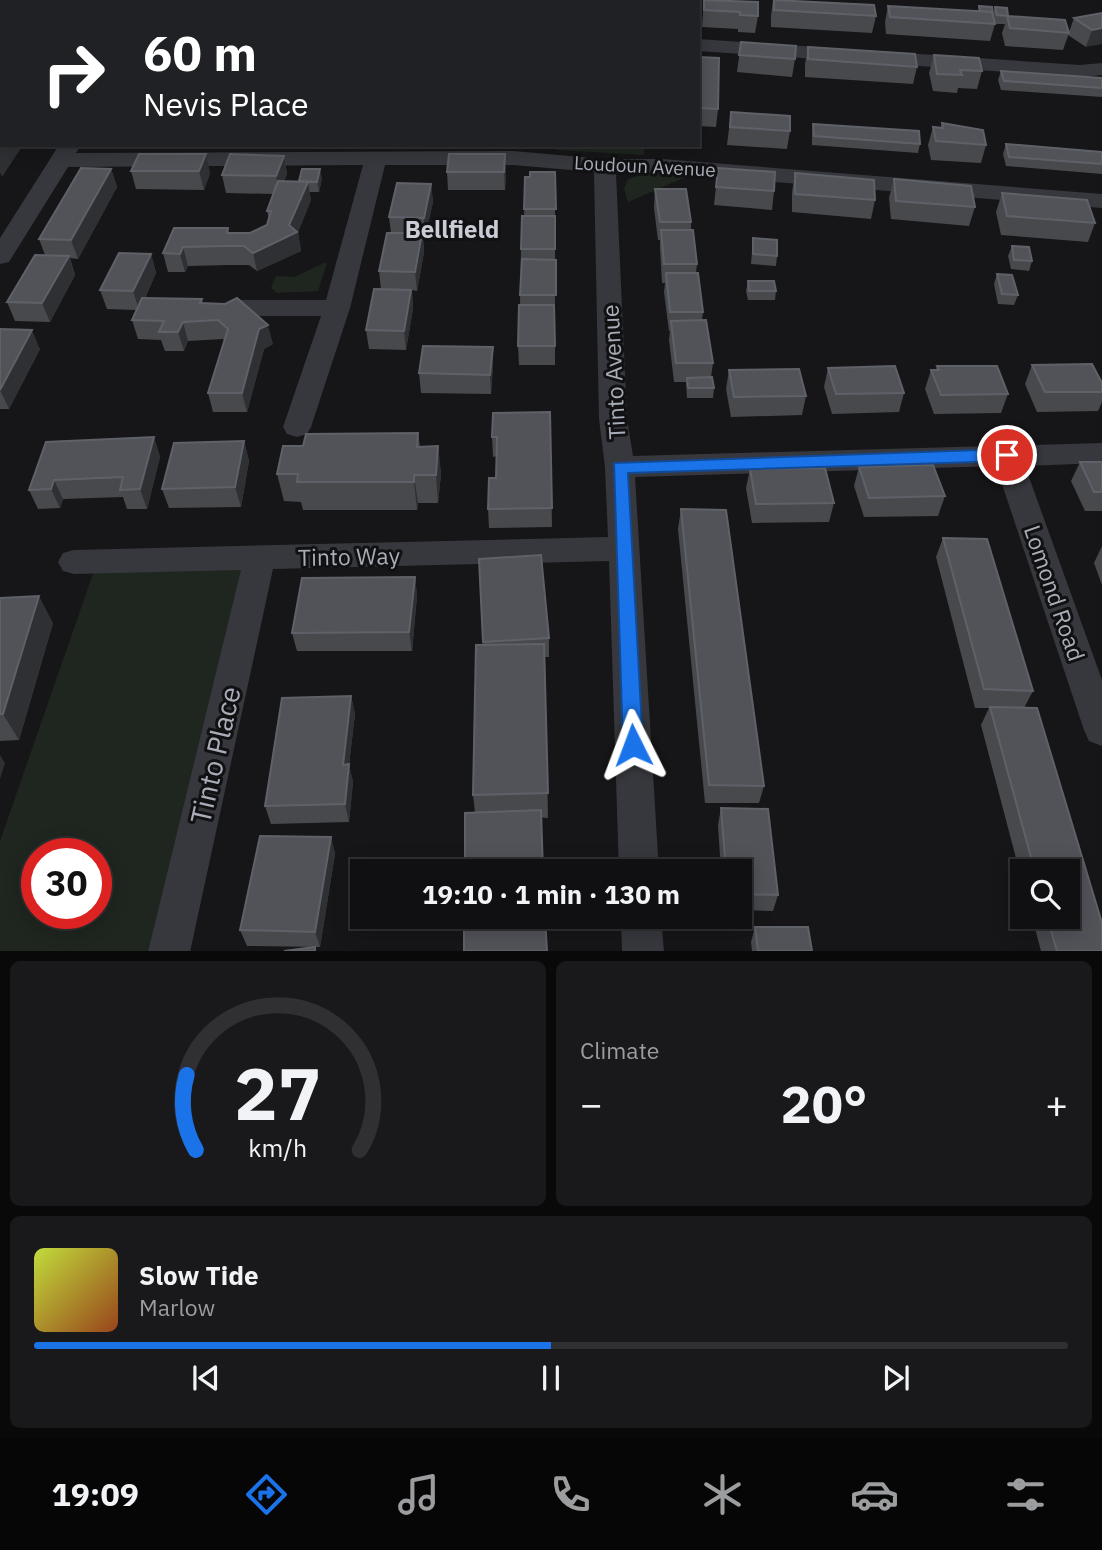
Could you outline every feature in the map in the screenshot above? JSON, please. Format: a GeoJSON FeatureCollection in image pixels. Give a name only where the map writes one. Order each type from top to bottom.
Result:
{"type":"FeatureCollection","features":[{"type":"Feature","properties":{"kind":"street"},"geometry":{"type":"LineString","coordinates":[[700,45],[1080,71],[1102,69]]}},
{"type":"Feature","properties":{"kind":"street","name":"Loudoun Avenue"},"geometry":{"type":"LineString","coordinates":[[65,153],[320,152],[374,161],[513,158],[546,153],[605,166],[662,155],[1102,201]]}},
{"type":"Feature","properties":{"kind":"street"},"geometry":{"type":"LineString","coordinates":[[0,257],[65,153]]}},
{"type":"Feature","properties":{"kind":"street"},"geometry":{"type":"LineString","coordinates":[[297,427],[337,308],[374,161]]}},
{"type":"Feature","properties":{"kind":"street","name":"Tinto Avenue"},"geometry":{"type":"LineString","coordinates":[[605,166],[613,419],[620,467],[638,859]]}},
{"type":"Feature","properties":{"kind":"street"},"geometry":{"type":"LineString","coordinates":[[241,308],[337,308]]}},
{"type":"Feature","properties":{"kind":"street"},"geometry":{"type":"LineString","coordinates":[[620,467],[1102,453]]}},
{"type":"Feature","properties":{"kind":"street","name":"Lomond Road"},"geometry":{"type":"LineString","coordinates":[[1007,455],[1102,730]]}},
{"type":"Feature","properties":{"kind":"street","name":"Tinto Way"},"geometry":{"type":"LineString","coordinates":[[74,562],[624,550]]}},
{"type":"Feature","properties":{"kind":"street","name":"Tinto Place"},"geometry":{"type":"LineString","coordinates":[[169,951],[260,558]]}},
{"type":"Feature","properties":{"kind":"street"},"geometry":{"type":"LineString","coordinates":[[642,929],[643,951]]}},
{"type":"Feature","properties":{"kind":"shaded area"},"geometry":{"type":"Polygon","coordinates":[[[558,147],[645,147],[644,155],[557,150],[558,147]]]}},
{"type":"Feature","properties":{"kind":"shaded area"},"geometry":{"type":"Polygon","coordinates":[[[655,171],[693,174],[628,202],[624,189],[628,179],[655,171]]]}},
{"type":"Feature","properties":{"kind":"shaded area"},"geometry":{"type":"Polygon","coordinates":[[[327,263],[318,291],[277,293],[271,288],[276,276],[294,277],[327,263]]]}},
{"type":"Feature","properties":{"kind":"shaded area"},"geometry":{"type":"Polygon","coordinates":[[[255,562],[163,951],[0,951],[0,841],[96,565],[255,562]]]}},
{"type":"Feature","properties":{"kind":"building"},"geometry":{"type":"Polygon","coordinates":[[[704,0],[758,2],[758,16],[704,10],[704,0]]]}},
{"type":"Feature","properties":{"kind":"building"},"geometry":{"type":"Polygon","coordinates":[[[774,0],[874,5],[876,16],[774,10],[774,0]]]}},
{"type":"Feature","properties":{"kind":"building"},"geometry":{"type":"Polygon","coordinates":[[[888,6],[992,12],[995,24],[890,17],[888,6]]]}},
{"type":"Feature","properties":{"kind":"building"},"geometry":{"type":"Polygon","coordinates":[[[979,6],[992,7],[993,15],[992,12],[980,11],[979,6]]]}},
{"type":"Feature","properties":{"kind":"building"},"geometry":{"type":"Polygon","coordinates":[[[995,7],[1007,8],[1008,16],[997,15],[995,7]]]}},
{"type":"Feature","properties":{"kind":"building"},"geometry":{"type":"Polygon","coordinates":[[[1102,13],[1102,28],[1092,30],[1074,18],[1102,13]]]}},
{"type":"Feature","properties":{"kind":"building"},"geometry":{"type":"Polygon","coordinates":[[[1007,16],[1065,20],[1069,33],[1010,28],[1007,16]]]}},
{"type":"Feature","properties":{"kind":"building"},"geometry":{"type":"Polygon","coordinates":[[[741,42],[796,46],[795,59],[739,55],[741,42]]]}},
{"type":"Feature","properties":{"kind":"building"},"geometry":{"type":"Polygon","coordinates":[[[808,47],[915,54],[917,67],[808,59],[808,47]]]}},
{"type":"Feature","properties":{"kind":"building"},"geometry":{"type":"Polygon","coordinates":[[[934,55],[979,58],[982,71],[960,70],[962,75],[937,74],[934,55]]]}},
{"type":"Feature","properties":{"kind":"building"},"geometry":{"type":"Polygon","coordinates":[[[700,57],[719,58],[718,109],[700,108],[700,57]]]}},
{"type":"Feature","properties":{"kind":"building"},"geometry":{"type":"Polygon","coordinates":[[[1001,71],[1102,78],[1102,88],[1004,81],[1001,71]]]}},
{"type":"Feature","properties":{"kind":"building"},"geometry":{"type":"Polygon","coordinates":[[[731,112],[790,116],[790,131],[730,127],[731,112]]]}},
{"type":"Feature","properties":{"kind":"building"},"geometry":{"type":"Polygon","coordinates":[[[942,123],[983,130],[986,145],[936,141],[933,127],[943,128],[942,123]]]}},
{"type":"Feature","properties":{"kind":"building"},"geometry":{"type":"Polygon","coordinates":[[[813,124],[919,131],[920,144],[814,136],[813,124]]]}},
{"type":"Feature","properties":{"kind":"building"},"geometry":{"type":"Polygon","coordinates":[[[1006,144],[1102,152],[1102,164],[1009,157],[1006,144]]]}},
{"type":"Feature","properties":{"kind":"building"},"geometry":{"type":"Polygon","coordinates":[[[139,154],[206,154],[199,171],[131,171],[139,154]]]}},
{"type":"Feature","properties":{"kind":"building"},"geometry":{"type":"Polygon","coordinates":[[[230,154],[284,156],[276,176],[222,175],[230,154]]]}},
{"type":"Feature","properties":{"kind":"building"},"geometry":{"type":"Polygon","coordinates":[[[449,154],[505,154],[504,172],[447,172],[449,154]]]}},
{"type":"Feature","properties":{"kind":"building"},"geometry":{"type":"Polygon","coordinates":[[[81,168],[111,169],[71,240],[39,239],[81,168]]]}},
{"type":"Feature","properties":{"kind":"building"},"geometry":{"type":"Polygon","coordinates":[[[718,168],[775,172],[774,191],[716,187],[718,168]]]}},
{"type":"Feature","properties":{"kind":"building"},"geometry":{"type":"Polygon","coordinates":[[[302,169],[320,169],[317,182],[299,181],[302,169]]]}},
{"type":"Feature","properties":{"kind":"building"},"geometry":{"type":"Polygon","coordinates":[[[530,172],[555,172],[556,209],[524,209],[525,177],[530,177],[530,172]]]}},
{"type":"Feature","properties":{"kind":"building"},"geometry":{"type":"Polygon","coordinates":[[[795,173],[874,180],[875,200],[795,194],[795,173]]]}},
{"type":"Feature","properties":{"kind":"building"},"geometry":{"type":"Polygon","coordinates":[[[894,179],[971,186],[975,207],[896,201],[894,179]]]}},
{"type":"Feature","properties":{"kind":"building"},"geometry":{"type":"Polygon","coordinates":[[[278,181],[308,182],[289,225],[297,232],[253,253],[244,246],[223,246],[183,247],[180,254],[163,253],[174,228],[228,228],[227,233],[250,233],[267,225],[271,211],[267,211],[278,181]]]}},
{"type":"Feature","properties":{"kind":"building"},"geometry":{"type":"Polygon","coordinates":[[[397,183],[431,184],[424,218],[389,217],[397,183]]]}},
{"type":"Feature","properties":{"kind":"building"},"geometry":{"type":"Polygon","coordinates":[[[655,189],[686,189],[691,222],[660,222],[655,189]]]}},
{"type":"Feature","properties":{"kind":"building"},"geometry":{"type":"Polygon","coordinates":[[[1002,193],[1087,200],[1095,223],[1007,216],[1002,193]]]}},
{"type":"Feature","properties":{"kind":"building"},"geometry":{"type":"Polygon","coordinates":[[[522,216],[555,216],[555,249],[521,249],[522,216]]]}},
{"type":"Feature","properties":{"kind":"building"},"geometry":{"type":"Polygon","coordinates":[[[661,230],[693,230],[697,264],[664,264],[661,230]]]}},
{"type":"Feature","properties":{"kind":"building"},"geometry":{"type":"Polygon","coordinates":[[[387,233],[422,233],[415,272],[379,271],[387,233]]]}},
{"type":"Feature","properties":{"kind":"building"},"geometry":{"type":"Polygon","coordinates":[[[753,238],[777,240],[777,256],[753,254],[753,238]]]}},
{"type":"Feature","properties":{"kind":"building"},"geometry":{"type":"Polygon","coordinates":[[[1012,246],[1029,247],[1032,261],[1014,260],[1012,246]]]}},
{"type":"Feature","properties":{"kind":"building"},"geometry":{"type":"Polygon","coordinates":[[[119,253],[151,254],[133,291],[100,290],[119,253]]]}},
{"type":"Feature","properties":{"kind":"building"},"geometry":{"type":"Polygon","coordinates":[[[35,255],[69,256],[42,303],[7,302],[35,255]]]}},
{"type":"Feature","properties":{"kind":"building"},"geometry":{"type":"Polygon","coordinates":[[[522,259],[556,260],[556,295],[520,295],[522,259]]]}},
{"type":"Feature","properties":{"kind":"building"},"geometry":{"type":"Polygon","coordinates":[[[666,273],[698,273],[703,312],[670,312],[666,273]]]}},
{"type":"Feature","properties":{"kind":"building"},"geometry":{"type":"Polygon","coordinates":[[[997,274],[1012,275],[1018,295],[1002,294],[997,274]]]}},
{"type":"Feature","properties":{"kind":"building"},"geometry":{"type":"Polygon","coordinates":[[[748,281],[774,281],[776,291],[749,291],[748,281]]]}},
{"type":"Feature","properties":{"kind":"building"},"geometry":{"type":"Polygon","coordinates":[[[374,289],[411,290],[404,331],[366,330],[374,289]]]}},
{"type":"Feature","properties":{"kind":"building"},"geometry":{"type":"Polygon","coordinates":[[[142,298],[202,299],[200,303],[225,304],[237,298],[268,325],[259,329],[242,393],[208,393],[228,329],[218,320],[183,322],[178,332],[159,332],[164,321],[132,320],[142,298]]]}},
{"type":"Feature","properties":{"kind":"building"},"geometry":{"type":"Polygon","coordinates":[[[519,305],[554,305],[555,346],[518,346],[519,305]]]}},
{"type":"Feature","properties":{"kind":"building"},"geometry":{"type":"Polygon","coordinates":[[[706,320],[713,363],[676,363],[671,321],[706,320]]]}},
{"type":"Feature","properties":{"kind":"building"},"geometry":{"type":"Polygon","coordinates":[[[0,329],[32,330],[0,390],[0,329]]]}},
{"type":"Feature","properties":{"kind":"building"},"geometry":{"type":"Polygon","coordinates":[[[423,346],[493,347],[490,375],[419,373],[423,346]]]}},
{"type":"Feature","properties":{"kind":"building"},"geometry":{"type":"Polygon","coordinates":[[[1092,364],[1102,383],[1102,392],[1045,392],[1032,365],[1092,364]]]}},
{"type":"Feature","properties":{"kind":"building"},"geometry":{"type":"Polygon","coordinates":[[[895,366],[904,393],[836,394],[828,368],[895,366]]]}},
{"type":"Feature","properties":{"kind":"building"},"geometry":{"type":"Polygon","coordinates":[[[937,366],[997,366],[1008,394],[941,395],[931,370],[939,370],[937,366]]]}},
{"type":"Feature","properties":{"kind":"building"},"geometry":{"type":"Polygon","coordinates":[[[799,369],[806,396],[734,397],[729,370],[799,369]]]}},
{"type":"Feature","properties":{"kind":"building"},"geometry":{"type":"Polygon","coordinates":[[[712,377],[714,388],[688,388],[687,378],[712,377]]]}},
{"type":"Feature","properties":{"kind":"building"},"geometry":{"type":"Polygon","coordinates":[[[550,412],[552,508],[488,509],[489,478],[496,478],[497,437],[492,437],[493,413],[550,412]]]}},
{"type":"Feature","properties":{"kind":"building"},"geometry":{"type":"Polygon","coordinates":[[[418,433],[417,447],[438,446],[436,475],[414,475],[414,482],[297,482],[298,474],[277,474],[283,446],[303,446],[306,434],[418,433]]]}},
{"type":"Feature","properties":{"kind":"building"},"geometry":{"type":"Polygon","coordinates":[[[154,437],[140,489],[120,490],[123,477],[54,480],[51,489],[29,490],[46,442],[154,437]]]}},
{"type":"Feature","properties":{"kind":"building"},"geometry":{"type":"Polygon","coordinates":[[[244,441],[235,487],[162,489],[174,443],[244,441]]]}},
{"type":"Feature","properties":{"kind":"building"},"geometry":{"type":"Polygon","coordinates":[[[1080,462],[1102,462],[1102,492],[1094,492],[1080,462]]]}},
{"type":"Feature","properties":{"kind":"building"},"geometry":{"type":"Polygon","coordinates":[[[933,465],[945,496],[869,498],[859,467],[933,465]]]}},
{"type":"Feature","properties":{"kind":"building"},"geometry":{"type":"Polygon","coordinates":[[[825,468],[834,503],[756,504],[750,469],[825,468]]]}},
{"type":"Feature","properties":{"kind":"building"},"geometry":{"type":"Polygon","coordinates":[[[681,509],[726,510],[764,786],[709,785],[681,509]]]}},
{"type":"Feature","properties":{"kind":"building"},"geometry":{"type":"Polygon","coordinates":[[[943,538],[987,539],[1033,691],[984,689],[943,538]]]}},
{"type":"Feature","properties":{"kind":"building"},"geometry":{"type":"Polygon","coordinates":[[[541,555],[549,638],[483,642],[479,559],[541,555]]]}},
{"type":"Feature","properties":{"kind":"building"},"geometry":{"type":"Polygon","coordinates":[[[415,577],[409,632],[292,633],[302,578],[415,577]]]}},
{"type":"Feature","properties":{"kind":"building"},"geometry":{"type":"Polygon","coordinates":[[[39,596],[3,714],[0,714],[0,598],[39,596]]]}},
{"type":"Feature","properties":{"kind":"building"},"geometry":{"type":"Polygon","coordinates":[[[544,644],[548,793],[473,795],[476,645],[544,644]]]}},
{"type":"Feature","properties":{"kind":"building"},"geometry":{"type":"Polygon","coordinates":[[[351,696],[343,765],[349,764],[345,804],[265,806],[282,698],[351,696]]]}},
{"type":"Feature","properties":{"kind":"building"},"geometry":{"type":"Polygon","coordinates":[[[990,707],[1037,708],[1102,923],[1102,951],[1057,951],[1051,929],[1080,929],[1080,859],[1031,859],[990,707]]]}},
{"type":"Feature","properties":{"kind":"building"},"geometry":{"type":"Polygon","coordinates":[[[721,808],[768,809],[778,895],[752,894],[752,859],[725,859],[721,808]]]}},
{"type":"Feature","properties":{"kind":"building"},"geometry":{"type":"Polygon","coordinates":[[[541,810],[543,859],[465,859],[465,813],[541,810]]]}},
{"type":"Feature","properties":{"kind":"building"},"geometry":{"type":"Polygon","coordinates":[[[260,836],[331,837],[315,932],[240,930],[260,836]]]}},
{"type":"Feature","properties":{"kind":"building"},"geometry":{"type":"Polygon","coordinates":[[[755,927],[808,927],[812,951],[758,951],[755,927]]]}},
{"type":"Feature","properties":{"kind":"building"},"geometry":{"type":"Polygon","coordinates":[[[464,929],[546,929],[547,951],[464,951],[464,929]]]}},
{"type":"Feature","properties":{"kind":"building"},"geometry":{"type":"Polygon","coordinates":[[[315,947],[315,951],[284,951],[315,947]]]}},
{"type":"Feature","properties":{"kind":"district","name":"Bellfield"},"geometry":{"type":"Point","coordinates":[452,229]}},
{"type":"Feature","properties":{"kind":"route"},"geometry":{"type":"LineString","coordinates":[[633,745],[620,467],[1007,455]]}}]}
